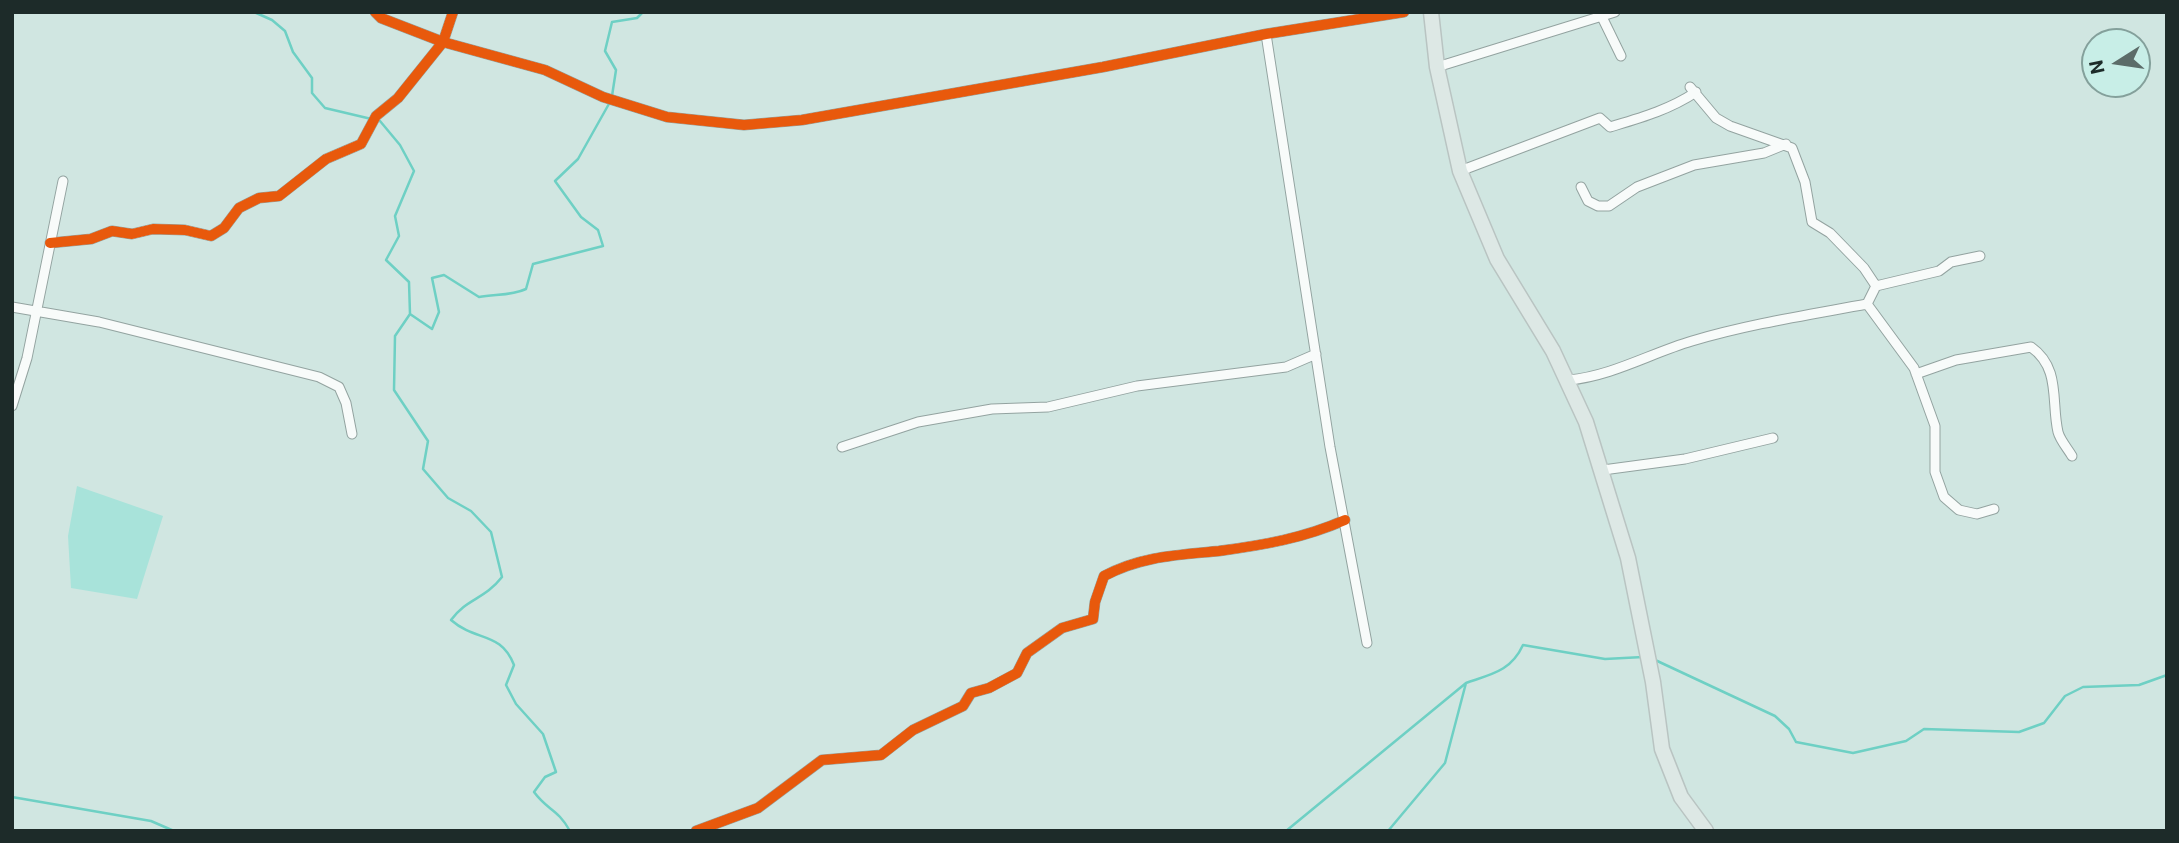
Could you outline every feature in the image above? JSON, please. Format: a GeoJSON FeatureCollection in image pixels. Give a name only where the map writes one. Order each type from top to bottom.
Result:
{"type":"FeatureCollection","features":[{"type":"Feature","properties":{"kind":"main road"},"geometry":{"type":"LineString","coordinates":[[1431,12],[1437,67],[1460,171],[1497,259],[1569,380],[1603,470],[1628,558],[1648,659],[1656,718],[1670,775],[1681,797],[1706,831]]}},
{"type":"Feature","properties":{"kind":"street"},"geometry":{"type":"LineString","coordinates":[[375,12],[381,18],[443,42],[545,70],[603,97],[667,117],[744,125],[802,120],[1095,68],[1266,34],[1404,12]]}},
{"type":"Feature","properties":{"kind":"street"},"geometry":{"type":"LineString","coordinates":[[50,243],[91,239],[112,231],[132,234],[153,229],[185,230],[211,236],[224,228],[239,208],[259,198],[279,196],[326,159],[361,144],[373,120],[398,98],[443,42],[453,12]]}},
{"type":"Feature","properties":{"kind":"street"},"geometry":{"type":"LineString","coordinates":[[1437,67],[1615,12]]}},
{"type":"Feature","properties":{"kind":"street"},"geometry":{"type":"LineString","coordinates":[[1602,17],[1621,56]]}},
{"type":"Feature","properties":{"kind":"street"},"geometry":{"type":"LineString","coordinates":[[1266,34],[1315,354],[1367,643]]}},
{"type":"Feature","properties":{"kind":"street"},"geometry":{"type":"LineString","coordinates":[[1460,171],[1600,118],[1610,127],[1638,119],[1676,105],[1693,90],[1723,122],[1792,148],[1805,182],[1812,222],[1830,233],[1864,268],[1876,286]]}},
{"type":"Feature","properties":{"kind":"street"},"geometry":{"type":"LineString","coordinates":[[1581,187],[1588,201],[1598,206],[1609,206],[1637,187],[1694,165],[1764,153],[1786,145]]}},
{"type":"Feature","properties":{"kind":"street"},"geometry":{"type":"LineString","coordinates":[[12,406],[27,358],[63,181]]}},
{"type":"Feature","properties":{"kind":"street"},"geometry":{"type":"LineString","coordinates":[[1876,286],[1939,271],[1951,262],[1980,256]]}},
{"type":"Feature","properties":{"kind":"street"},"geometry":{"type":"LineString","coordinates":[[1867,304],[1876,286]]}},
{"type":"Feature","properties":{"kind":"street"},"geometry":{"type":"LineString","coordinates":[[1569,380],[1613,371],[1649,355],[1728,331],[1867,304]]}},
{"type":"Feature","properties":{"kind":"street"},"geometry":{"type":"LineString","coordinates":[[1867,304],[1899,344],[1916,374],[1935,426],[1935,472],[1944,497],[1959,510],[1977,514],[1994,509]]}},
{"type":"Feature","properties":{"kind":"street"},"geometry":{"type":"LineString","coordinates":[[12,307],[99,322],[319,377],[339,387],[346,403],[352,434]]}},
{"type":"Feature","properties":{"kind":"street"},"geometry":{"type":"LineString","coordinates":[[1916,374],[1966,358],[2031,347],[2043,355],[2050,372],[2059,433],[2072,456]]}},
{"type":"Feature","properties":{"kind":"street"},"geometry":{"type":"LineString","coordinates":[[842,447],[918,422],[992,409],[1048,407],[1137,386],[1286,367],[1315,354]]}},
{"type":"Feature","properties":{"kind":"street"},"geometry":{"type":"LineString","coordinates":[[1603,470],[1685,459],[1773,438]]}},
{"type":"Feature","properties":{"kind":"street"},"geometry":{"type":"LineString","coordinates":[[696,831],[758,808],[822,760],[881,755],[913,730],[963,706],[971,694],[1003,682],[1017,673],[1027,653],[1062,628],[1093,620],[1095,602],[1104,576],[1122,566],[1155,556],[1263,545],[1311,535],[1345,520]]}},
{"type":"Feature","properties":{"kind":"shaded area"},"geometry":{"type":"Polygon","coordinates":[[[77,486],[163,516],[137,599],[71,588],[68,536],[77,486]]]}},
{"type":"Feature","properties":{"kind":"waterway"},"geometry":{"type":"LineString","coordinates":[[254,12],[272,20],[285,31],[293,52],[312,78],[312,93],[325,108],[380,121],[400,145],[414,171],[395,216],[399,236],[386,260],[409,282],[410,314],[395,336],[394,390],[428,441],[423,469],[448,498],[471,511],[491,532],[502,577],[489,590],[463,607],[451,620],[460,627],[495,642],[509,654],[514,665],[506,685],[516,704],[543,734],[556,772],[545,777],[534,792],[561,818],[570,831]]}},
{"type":"Feature","properties":{"kind":"waterway"},"geometry":{"type":"LineString","coordinates":[[612,96],[616,70],[605,51],[612,22],[637,18],[643,12]]}},
{"type":"Feature","properties":{"kind":"waterway"},"geometry":{"type":"LineString","coordinates":[[410,314],[432,329],[439,312],[432,278],[444,275],[479,297],[515,293],[526,289],[533,264],[603,246],[598,230],[581,217],[555,181],[578,159],[610,102]]}},
{"type":"Feature","properties":{"kind":"waterway"},"geometry":{"type":"LineString","coordinates":[[1286,831],[1466,683],[1507,666],[1523,645],[1605,659],[1643,657]]}},
{"type":"Feature","properties":{"kind":"waterway"},"geometry":{"type":"LineString","coordinates":[[1653,659],[1775,716],[1789,729],[1796,742],[1853,753],[1906,741],[1924,729],[2019,732],[2044,723],[2065,696],[2083,687],[2139,685],[2167,675]]}},
{"type":"Feature","properties":{"kind":"waterway"},"geometry":{"type":"LineString","coordinates":[[1388,831],[1445,763],[1466,683]]}},
{"type":"Feature","properties":{"kind":"waterway"},"geometry":{"type":"LineString","coordinates":[[12,797],[151,821],[174,831]]}},
{"type":"Feature","properties":{"kind":"cycle path"},"geometry":{"type":"LineString","coordinates":[[50,243],[91,239],[112,231],[132,234],[153,229],[185,230],[211,236],[224,228],[239,208],[259,198],[279,196],[326,159],[361,144],[376,116],[398,98],[443,42],[381,18],[375,12]]}},
{"type":"Feature","properties":{"kind":"cycle path"},"geometry":{"type":"LineString","coordinates":[[453,12],[443,42],[545,70],[603,97],[667,117],[744,125],[802,120],[1103,67],[1266,34],[1404,12]]}},
{"type":"Feature","properties":{"kind":"cycle path"},"geometry":{"type":"LineString","coordinates":[[696,831],[758,808],[822,760],[881,755],[913,730],[963,706],[971,693],[989,688],[1017,673],[1027,653],[1062,628],[1093,619],[1095,602],[1104,576],[1118,569],[1174,555],[1268,543],[1314,532],[1345,520]]}}]}
